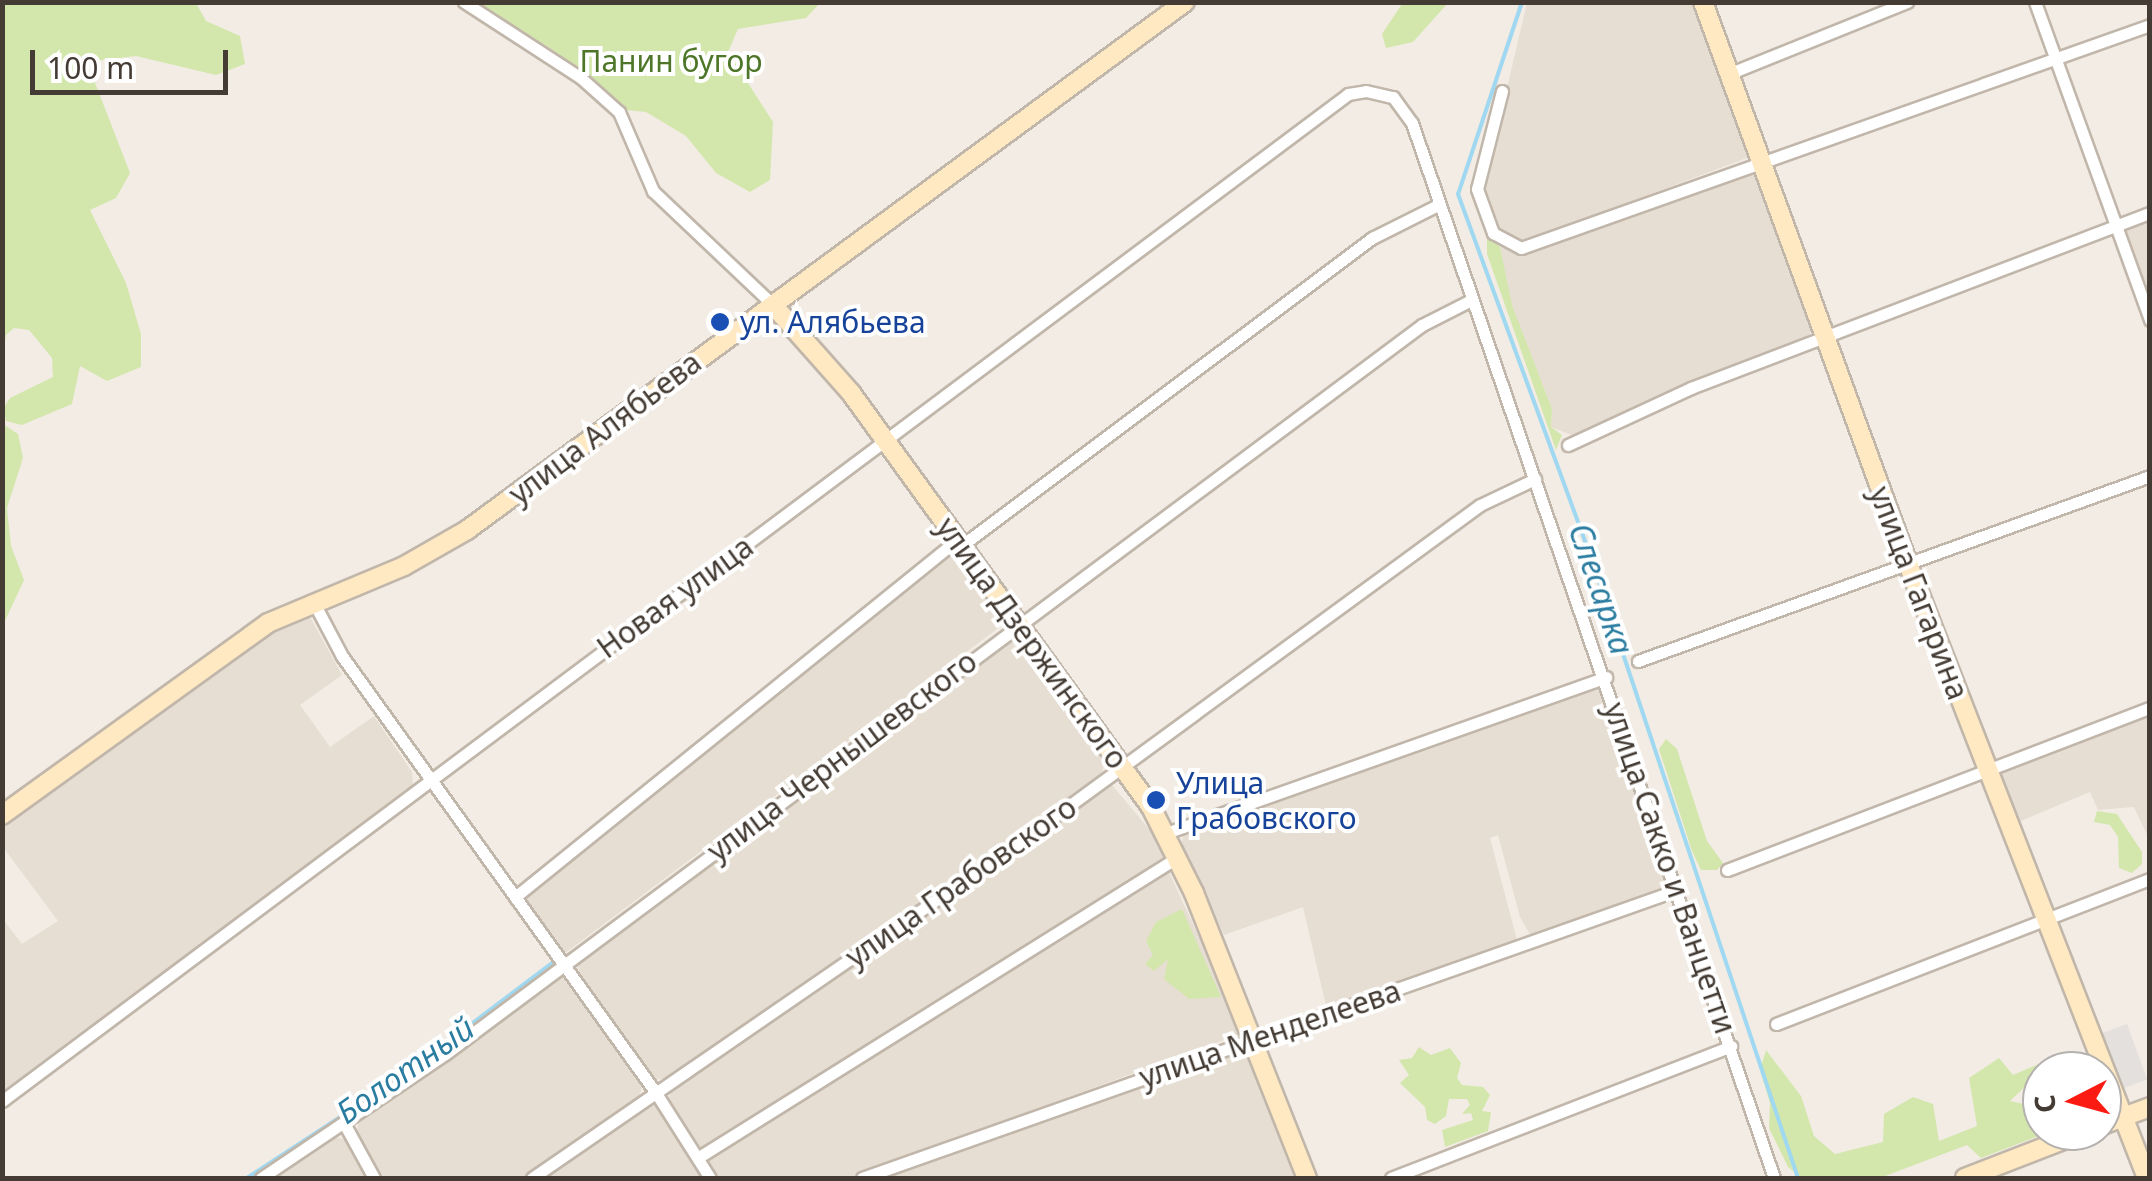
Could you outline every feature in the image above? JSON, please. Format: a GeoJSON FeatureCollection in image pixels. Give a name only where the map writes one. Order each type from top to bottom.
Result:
{"type":"FeatureCollection","features":[{"type":"Feature","properties":{"kind":"main road","name":"улица Алябьева"},"geometry":{"type":"LineString","coordinates":[[2,815],[258,630],[404,566],[468,530],[1185,2]]}},
{"type":"Feature","properties":{"kind":"main road","name":"улица Гагарина"},"geometry":{"type":"LineString","coordinates":[[1703,2],[1908,564],[2147,1178]]}},
{"type":"Feature","properties":{"kind":"main road","name":"улица Дзержинского"},"geometry":{"type":"LineString","coordinates":[[773,306],[811,343],[887,444],[1166,833],[1254,1040],[1307,1178]]}},
{"type":"Feature","properties":{"kind":"main road"},"geometry":{"type":"LineString","coordinates":[[2123,1116],[2150,1106]]}},
{"type":"Feature","properties":{"kind":"main road"},"geometry":{"type":"LineString","coordinates":[[1966,1178],[2035,1151]]}},
{"type":"Feature","properties":{"kind":"street"},"geometry":{"type":"LineString","coordinates":[[464,2],[582,78],[619,112],[653,191],[773,306]]}},
{"type":"Feature","properties":{"kind":"street"},"geometry":{"type":"LineString","coordinates":[[1728,74],[1907,2]]}},
{"type":"Feature","properties":{"kind":"street"},"geometry":{"type":"LineString","coordinates":[[2036,2],[2150,320]]}},
{"type":"Feature","properties":{"kind":"street"},"geometry":{"type":"LineString","coordinates":[[1502,91],[1477,190],[1482,214],[1506,245],[1538,244],[2150,25]]}},
{"type":"Feature","properties":{"kind":"street","name":"улица Сакко и Ванцетти"},"geometry":{"type":"LineString","coordinates":[[1348,94],[1381,92],[1406,109],[1606,677],[1774,1178]]}},
{"type":"Feature","properties":{"kind":"street","name":"Новая улица"},"geometry":{"type":"LineString","coordinates":[[2,1101],[429,780],[887,444],[1348,94]]}},
{"type":"Feature","properties":{"kind":"street"},"geometry":{"type":"LineString","coordinates":[[515,897],[959,543],[1372,238],[1438,205]]}},
{"type":"Feature","properties":{"kind":"street"},"geometry":{"type":"LineString","coordinates":[[1568,445],[1642,408],[2150,213]]}},
{"type":"Feature","properties":{"kind":"street","name":"улица Чернышевского"},"geometry":{"type":"LineString","coordinates":[[260,1178],[344,1124],[565,964],[1422,325],[1471,300]]}},
{"type":"Feature","properties":{"kind":"street"},"geometry":{"type":"LineString","coordinates":[[1638,662],[2150,476]]}},
{"type":"Feature","properties":{"kind":"street","name":"улица Грабовского"},"geometry":{"type":"LineString","coordinates":[[532,1178],[1123,768],[1480,505],[1535,479]]}},
{"type":"Feature","properties":{"kind":"street"},"geometry":{"type":"LineString","coordinates":[[314,603],[342,656],[656,1093],[710,1178]]}},
{"type":"Feature","properties":{"kind":"street"},"geometry":{"type":"LineString","coordinates":[[1166,833],[1606,677]]}},
{"type":"Feature","properties":{"kind":"street"},"geometry":{"type":"LineString","coordinates":[[1726,870],[2150,708]]}},
{"type":"Feature","properties":{"kind":"street"},"geometry":{"type":"LineString","coordinates":[[699,1157],[1178,857]]}},
{"type":"Feature","properties":{"kind":"street"},"geometry":{"type":"LineString","coordinates":[[1776,1024],[2150,879]]}},
{"type":"Feature","properties":{"kind":"street","name":"улица Менделеева"},"geometry":{"type":"LineString","coordinates":[[862,1178],[1677,890]]}},
{"type":"Feature","properties":{"kind":"street"},"geometry":{"type":"LineString","coordinates":[[1390,1178],[1731,1046]]}},
{"type":"Feature","properties":{"kind":"street"},"geometry":{"type":"LineString","coordinates":[[344,1124],[374,1178]]}},
{"type":"Feature","properties":{"kind":"shaded area"},"geometry":{"type":"Polygon","coordinates":[[[1527,3],[1697,3],[1752,156],[1523,242],[1508,240],[1481,198],[1527,3]]]}},
{"type":"Feature","properties":{"kind":"shaded area"},"geometry":{"type":"Polygon","coordinates":[[[1754,172],[1812,329],[1808,337],[1572,435],[1551,427],[1552,409],[1511,305],[1500,247],[1518,252],[1553,243],[1754,172]]]}},
{"type":"Feature","properties":{"kind":"shaded area"},"geometry":{"type":"Polygon","coordinates":[[[2149,218],[2149,309],[2120,228],[2149,218]]]}},
{"type":"Feature","properties":{"kind":"shaded area"},"geometry":{"type":"Polygon","coordinates":[[[949,552],[1001,617],[997,629],[564,954],[526,904],[526,893],[949,552]]]}},
{"type":"Feature","properties":{"kind":"shaded area"},"geometry":{"type":"Polygon","coordinates":[[[310,617],[342,675],[300,705],[330,747],[374,716],[412,772],[413,788],[3,1095],[2,918],[22,944],[58,921],[3,847],[3,825],[226,663],[287,623],[310,617]]]}},
{"type":"Feature","properties":{"kind":"shaded area"},"geometry":{"type":"Polygon","coordinates":[[[1009,638],[1105,762],[1100,779],[666,1080],[650,1078],[580,978],[578,964],[1009,638]]]}},
{"type":"Feature","properties":{"kind":"shaded area"},"geometry":{"type":"Polygon","coordinates":[[[1599,684],[1668,888],[1531,936],[1520,917],[1498,835],[1490,838],[1517,940],[1327,1010],[1303,907],[1224,935],[1181,844],[1185,831],[1599,684]]]}},
{"type":"Feature","properties":{"kind":"shaded area"},"geometry":{"type":"Polygon","coordinates":[[[2149,714],[2149,839],[2134,807],[2098,810],[2090,792],[2016,823],[1998,776],[2003,771],[2149,714]]]}},
{"type":"Feature","properties":{"kind":"shaded area"},"geometry":{"type":"Polygon","coordinates":[[[1112,785],[1154,835],[1164,859],[1159,865],[858,1049],[845,1061],[849,1073],[1168,870],[1243,1033],[848,1178],[715,1178],[669,1099],[672,1087],[1112,785]]]}},
{"type":"Feature","properties":{"kind":"shaded area"},"geometry":{"type":"Polygon","coordinates":[[[560,974],[642,1086],[639,1098],[524,1178],[379,1178],[357,1137],[358,1121],[560,974]]]}},
{"type":"Feature","properties":{"kind":"shaded area"},"geometry":{"type":"Polygon","coordinates":[[[2127,1024],[2147,1079],[2122,1089],[2122,1051],[2105,1051],[2099,1034],[2127,1024]]]}},
{"type":"Feature","properties":{"kind":"shaded area"},"geometry":{"type":"Polygon","coordinates":[[[1234,1052],[1249,1057],[1296,1178],[876,1178],[1234,1052]]]}},
{"type":"Feature","properties":{"kind":"shaded area"},"geometry":{"type":"Polygon","coordinates":[[[656,1099],[705,1178],[541,1178],[656,1099]]]}},
{"type":"Feature","properties":{"kind":"shaded area"},"geometry":{"type":"Polygon","coordinates":[[[334,1137],[348,1140],[369,1178],[271,1178],[334,1137]]]}},
{"type":"Feature","properties":{"kind":"green space"},"geometry":{"type":"Polygon","coordinates":[[[3,2],[196,3],[206,21],[240,36],[245,64],[216,75],[136,56],[87,62],[130,173],[116,198],[90,210],[126,283],[141,334],[141,367],[107,381],[80,366],[72,404],[22,425],[6,421],[3,409],[10,398],[53,377],[52,358],[29,330],[14,328],[6,335],[3,354],[3,2]]]}},
{"type":"Feature","properties":{"kind":"green space","name":"Панин бугор"},"geometry":{"type":"Polygon","coordinates":[[[475,3],[820,3],[806,18],[738,29],[728,52],[773,122],[770,180],[750,192],[716,173],[686,136],[646,112],[626,110],[550,48],[475,3]]]}},
{"type":"Feature","properties":{"kind":"green space"},"geometry":{"type":"Polygon","coordinates":[[[1448,3],[1413,42],[1386,48],[1382,34],[1402,4],[1448,3]]]}},
{"type":"Feature","properties":{"kind":"green space"},"geometry":{"type":"Polygon","coordinates":[[[1487,236],[1500,247],[1512,305],[1552,409],[1551,427],[1562,435],[1556,450],[1487,254],[1487,236]]]}},
{"type":"Feature","properties":{"kind":"green space"},"geometry":{"type":"Polygon","coordinates":[[[3,424],[18,434],[23,458],[7,508],[11,546],[24,580],[3,625],[3,424]]]}},
{"type":"Feature","properties":{"kind":"green space"},"geometry":{"type":"Polygon","coordinates":[[[1666,739],[1677,749],[1707,841],[1723,863],[1717,870],[1701,870],[1692,851],[1659,749],[1666,739]]]}},
{"type":"Feature","properties":{"kind":"green space"},"geometry":{"type":"Polygon","coordinates":[[[2097,811],[2117,814],[2142,852],[2142,864],[2132,873],[2119,868],[2118,837],[2110,825],[2094,822],[2097,811]]]}},
{"type":"Feature","properties":{"kind":"green space"},"geometry":{"type":"Polygon","coordinates":[[[1182,909],[1221,997],[1189,999],[1164,979],[1168,959],[1154,971],[1145,964],[1153,955],[1146,941],[1156,922],[1182,909]]]}},
{"type":"Feature","properties":{"kind":"green space"},"geometry":{"type":"Polygon","coordinates":[[[1419,1047],[1431,1055],[1450,1048],[1461,1063],[1457,1078],[1462,1085],[1483,1087],[1490,1095],[1482,1111],[1491,1112],[1488,1131],[1445,1147],[1442,1130],[1473,1120],[1471,1113],[1462,1114],[1470,1105],[1467,1099],[1449,1099],[1446,1116],[1435,1124],[1427,1120],[1425,1107],[1400,1083],[1409,1075],[1399,1060],[1412,1058],[1419,1047]]]}},
{"type":"Feature","properties":{"kind":"green space"},"geometry":{"type":"Polygon","coordinates":[[[1766,1050],[1801,1096],[1814,1136],[1835,1154],[1883,1142],[1884,1114],[1913,1097],[1933,1104],[1939,1141],[1977,1126],[1969,1078],[1999,1058],[2013,1075],[2022,1071],[2022,1089],[2010,1101],[2022,1104],[2022,1142],[1981,1158],[1967,1145],[1880,1178],[1802,1178],[1788,1167],[1769,1128],[1770,1103],[1760,1070],[1766,1050]]]}},
{"type":"Feature","properties":{"kind":"waterway","name":"Слесарка"},"geometry":{"type":"LineString","coordinates":[[1522,2],[1458,194],[1588,549],[1798,1178]]}},
{"type":"Feature","properties":{"kind":"waterway","name":"Болотный"},"geometry":{"type":"LineString","coordinates":[[400,1078],[556,960]]}},
{"type":"Feature","properties":{"kind":"waterway","name":"Болотный"},"geometry":{"type":"LineString","coordinates":[[247,1178],[371,1097]]}},
{"type":"Feature","properties":{"kind":"place","name":"ул. Алябьева"},"geometry":{"type":"Point","coordinates":[720,322]}},
{"type":"Feature","properties":{"kind":"place","name":"Улица Грабовского"},"geometry":{"type":"Point","coordinates":[1156,800]}}]}
